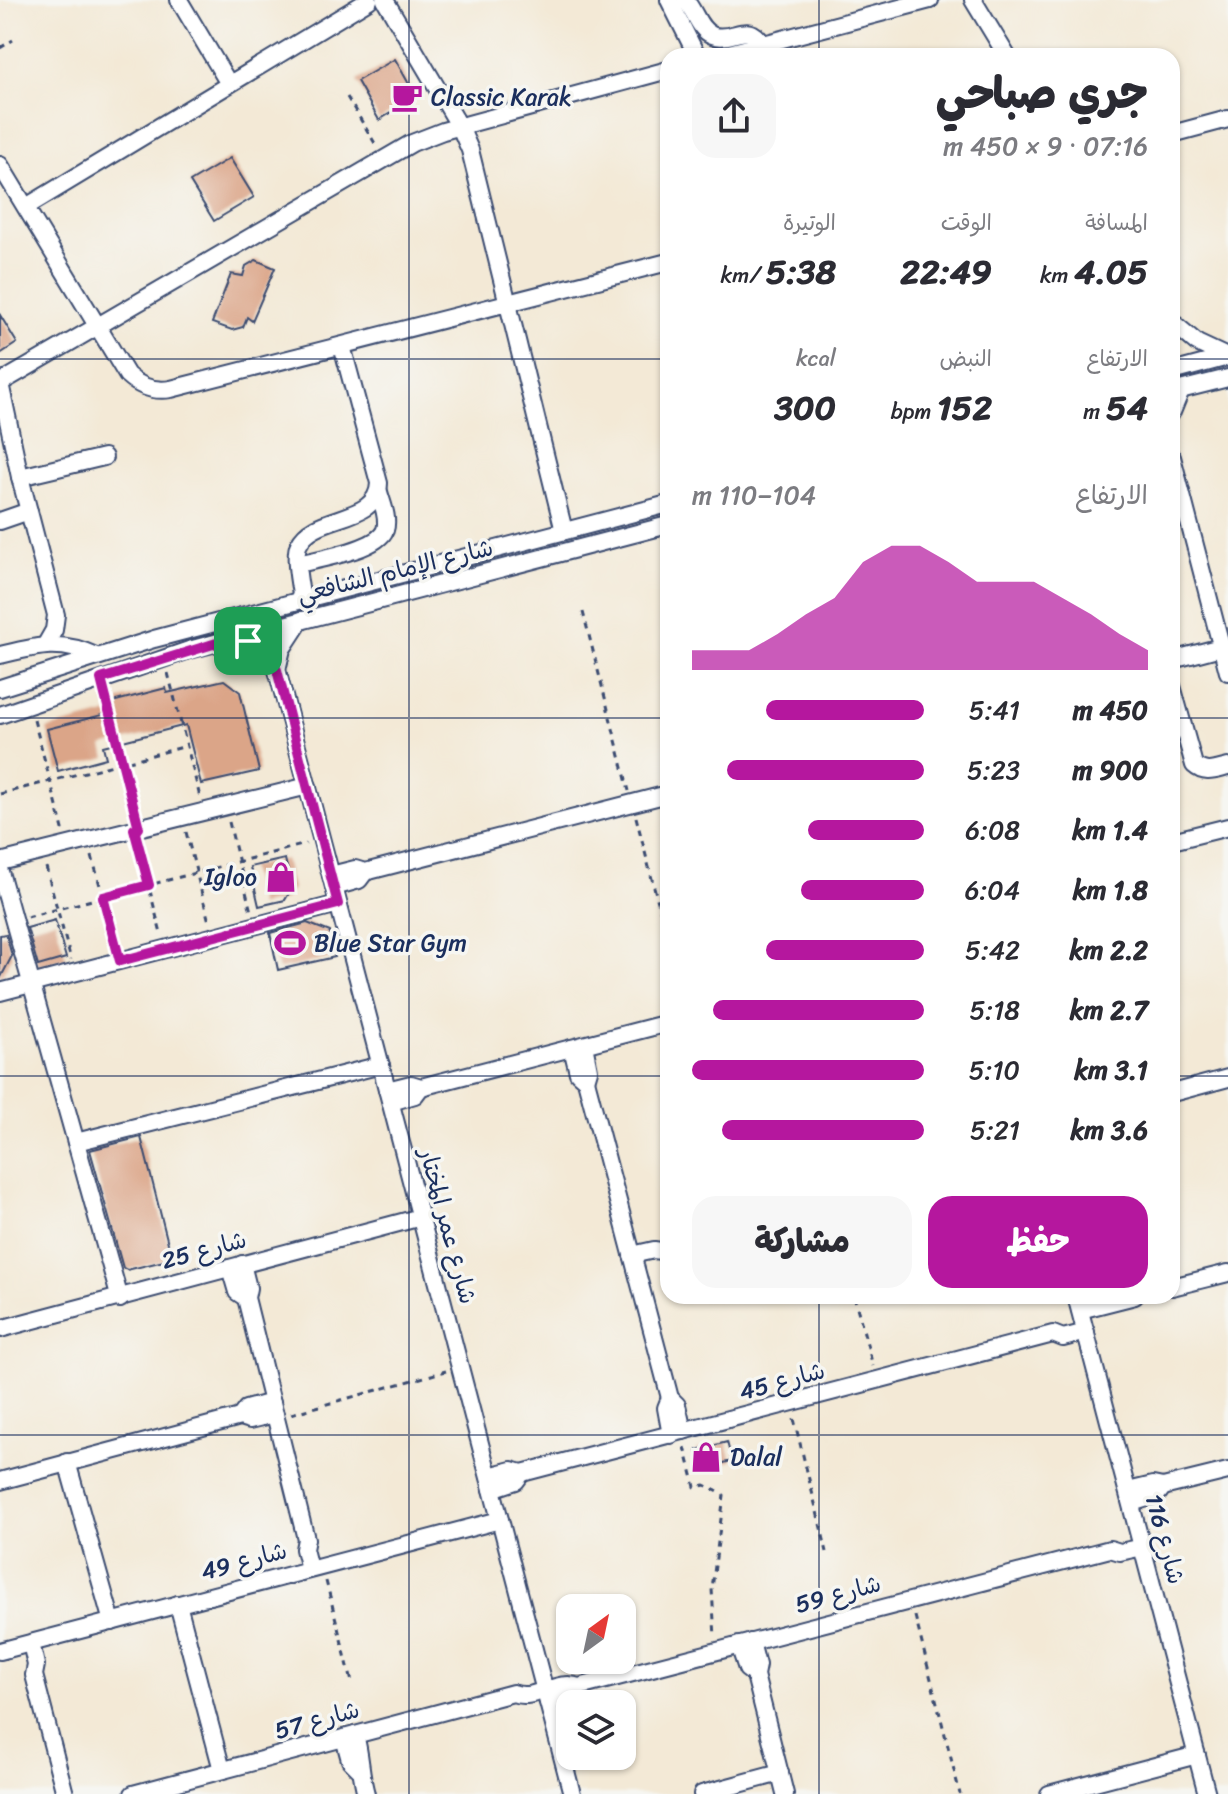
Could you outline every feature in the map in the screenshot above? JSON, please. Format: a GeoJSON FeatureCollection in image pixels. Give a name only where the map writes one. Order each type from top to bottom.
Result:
{"type":"FeatureCollection","features":[{"type":"Feature","properties":{"kind":"street"},"geometry":{"type":"LineString","coordinates":[[179,0],[229,84]]}},
{"type":"Feature","properties":{"kind":"street"},"geometry":{"type":"LineString","coordinates":[[26,207],[369,0]]}},
{"type":"Feature","properties":{"kind":"street"},"geometry":{"type":"LineString","coordinates":[[385,0],[460,127],[473,161],[564,531]]}},
{"type":"Feature","properties":{"kind":"street"},"geometry":{"type":"LineString","coordinates":[[669,0],[693,48]]}},
{"type":"Feature","properties":{"kind":"street"},"geometry":{"type":"LineString","coordinates":[[685,0],[711,35],[722,37],[748,31],[754,33],[762,44]]}},
{"type":"Feature","properties":{"kind":"street"},"geometry":{"type":"LineString","coordinates":[[747,48],[930,0]]}},
{"type":"Feature","properties":{"kind":"street"},"geometry":{"type":"LineString","coordinates":[[973,0],[1002,48]]}},
{"type":"Feature","properties":{"kind":"street"},"geometry":{"type":"LineString","coordinates":[[46,644],[54,630],[56,615],[20,477],[0,383],[427,137],[660,72]]}},
{"type":"Feature","properties":{"kind":"street"},"geometry":{"type":"LineString","coordinates":[[1180,132],[1228,119]]}},
{"type":"Feature","properties":{"kind":"street"},"geometry":{"type":"LineString","coordinates":[[0,165],[127,375],[147,389],[163,391],[660,264]]}},
{"type":"Feature","properties":{"kind":"street"},"geometry":{"type":"LineString","coordinates":[[1180,329],[1197,343],[1228,357]]}},
{"type":"Feature","properties":{"kind":"street"},"geometry":{"type":"LineString","coordinates":[[298,564],[366,546],[380,538],[387,521],[342,346]]}},
{"type":"Feature","properties":{"kind":"street"},"geometry":{"type":"LineString","coordinates":[[1180,370],[1228,357]]}},
{"type":"Feature","properties":{"kind":"street"},"geometry":{"type":"LineString","coordinates":[[1180,390],[1228,378]]}},
{"type":"Feature","properties":{"kind":"street"},"geometry":{"type":"LineString","coordinates":[[20,477],[104,457]]}},
{"type":"Feature","properties":{"kind":"street"},"geometry":{"type":"LineString","coordinates":[[1180,489],[1225,653],[1180,659]]}},
{"type":"Feature","properties":{"kind":"street"},"geometry":{"type":"LineString","coordinates":[[302,600],[298,544],[311,531],[366,507],[379,492]]}},
{"type":"Feature","properties":{"kind":"street","name":"شارع الإمام الشافعي"},"geometry":{"type":"LineString","coordinates":[[0,688],[96,656],[660,506]]}},
{"type":"Feature","properties":{"kind":"street"},"geometry":{"type":"LineString","coordinates":[[0,521],[29,511]]}},
{"type":"Feature","properties":{"kind":"street","name":"شارع الإمام الشافعي"},"geometry":{"type":"LineString","coordinates":[[0,715],[164,658],[239,636],[660,527]]}},
{"type":"Feature","properties":{"kind":"street"},"geometry":{"type":"LineString","coordinates":[[277,670],[282,649],[301,620]]}},
{"type":"Feature","properties":{"kind":"street"},"geometry":{"type":"LineString","coordinates":[[239,636],[263,653],[277,670]]}},
{"type":"Feature","properties":{"kind":"street"},"geometry":{"type":"LineString","coordinates":[[0,655],[46,644],[72,647],[96,656]]}},
{"type":"Feature","properties":{"kind":"street","name":"شارع عمر المختار"},"geometry":{"type":"LineString","coordinates":[[277,670],[572,1794]]}},
{"type":"Feature","properties":{"kind":"street"},"geometry":{"type":"LineString","coordinates":[[1180,715],[1194,765],[1204,771],[1228,767]]}},
{"type":"Feature","properties":{"kind":"street"},"geometry":{"type":"LineString","coordinates":[[0,862],[308,786]]}},
{"type":"Feature","properties":{"kind":"street"},"geometry":{"type":"LineString","coordinates":[[0,992],[254,926],[359,880],[365,872],[660,796]]}},
{"type":"Feature","properties":{"kind":"street"},"geometry":{"type":"LineString","coordinates":[[1180,839],[1228,827]]}},
{"type":"Feature","properties":{"kind":"street"},"geometry":{"type":"LineString","coordinates":[[0,872],[120,1299]]}},
{"type":"Feature","properties":{"kind":"street"},"geometry":{"type":"LineString","coordinates":[[389,1096],[415,1095],[421,1087],[660,1025]]}},
{"type":"Feature","properties":{"kind":"street"},"geometry":{"type":"LineString","coordinates":[[578,1046],[589,1070],[586,1080],[670,1398],[677,1405],[678,1433]]}},
{"type":"Feature","properties":{"kind":"street"},"geometry":{"type":"LineString","coordinates":[[76,1142],[381,1065]]}},
{"type":"Feature","properties":{"kind":"street"},"geometry":{"type":"LineString","coordinates":[[1180,1091],[1228,1078]]}},
{"type":"Feature","properties":{"kind":"street","name":"شارع 25"},"geometry":{"type":"LineString","coordinates":[[0,1329],[421,1217]]}},
{"type":"Feature","properties":{"kind":"street"},"geometry":{"type":"LineString","coordinates":[[633,1261],[654,1250],[660,1252]]}},
{"type":"Feature","properties":{"kind":"street"},"geometry":{"type":"LineString","coordinates":[[236,1266],[237,1292],[246,1298],[306,1539],[314,1545],[317,1567]]}},
{"type":"Feature","properties":{"kind":"street"},"geometry":{"type":"LineString","coordinates":[[1180,1285],[1228,1273]]}},
{"type":"Feature","properties":{"kind":"street","name":"شارع 45"},"geometry":{"type":"LineString","coordinates":[[490,1482],[516,1481],[522,1473],[1053,1334],[1081,1314],[1111,1304]]}},
{"type":"Feature","properties":{"kind":"street","name":"شارع 116"},"geometry":{"type":"LineString","coordinates":[[1081,1314],[1207,1794]]}},
{"type":"Feature","properties":{"kind":"street"},"geometry":{"type":"LineString","coordinates":[[0,1481],[240,1417],[250,1420],[274,1412]]}},
{"type":"Feature","properties":{"kind":"street"},"geometry":{"type":"LineString","coordinates":[[67,1462],[112,1622]]}},
{"type":"Feature","properties":{"kind":"street"},"geometry":{"type":"LineString","coordinates":[[1130,1497],[1154,1497],[1163,1487],[1228,1471]]}},
{"type":"Feature","properties":{"kind":"street","name":"شارع 49"},"geometry":{"type":"LineString","coordinates":[[0,1651],[500,1520]]}},
{"type":"Feature","properties":{"kind":"street","name":"شارع 59"},"geometry":{"type":"LineString","coordinates":[[545,1690],[573,1695],[579,1687],[1110,1549],[1120,1552],[1141,1541]]}},
{"type":"Feature","properties":{"kind":"street"},"geometry":{"type":"LineString","coordinates":[[178,1604],[222,1770]]}},
{"type":"Feature","properties":{"kind":"street"},"geometry":{"type":"LineString","coordinates":[[745,1643],[757,1665],[755,1675],[785,1794]]}},
{"type":"Feature","properties":{"kind":"street"},"geometry":{"type":"LineString","coordinates":[[25,1645],[36,1665],[34,1675],[65,1794]]}},
{"type":"Feature","properties":{"kind":"street","name":"شارع 57"},"geometry":{"type":"LineString","coordinates":[[133,1794],[180,1788],[222,1770],[513,1693],[523,1696],[545,1690]]}},
{"type":"Feature","properties":{"kind":"street"},"geometry":{"type":"LineString","coordinates":[[350,1736],[362,1759],[359,1769],[366,1794]]}},
{"type":"Feature","properties":{"kind":"street"},"geometry":{"type":"LineString","coordinates":[[1049,1794],[1197,1755]]}},
{"type":"Feature","properties":{"kind":"street"},"geometry":{"type":"LineString","coordinates":[[702,1794],[780,1773]]}},
{"type":"Feature","properties":{"kind":"path"},"geometry":{"type":"LineString","coordinates":[[0,48],[13,40]]}},
{"type":"Feature","properties":{"kind":"path"},"geometry":{"type":"LineString","coordinates":[[347,97],[384,160]]}},
{"type":"Feature","properties":{"kind":"path"},"geometry":{"type":"LineString","coordinates":[[583,612],[660,910]]}},
{"type":"Feature","properties":{"kind":"path"},"geometry":{"type":"LineString","coordinates":[[164,658],[204,812]]}},
{"type":"Feature","properties":{"kind":"path"},"geometry":{"type":"LineString","coordinates":[[101,679],[165,949]]}},
{"type":"Feature","properties":{"kind":"path"},"geometry":{"type":"LineString","coordinates":[[29,705],[67,845]]}},
{"type":"Feature","properties":{"kind":"path"},"geometry":{"type":"LineString","coordinates":[[0,794],[187,746]]}},
{"type":"Feature","properties":{"kind":"path"},"geometry":{"type":"LineString","coordinates":[[225,807],[254,926]]}},
{"type":"Feature","properties":{"kind":"path"},"geometry":{"type":"LineString","coordinates":[[182,817],[213,937]]}},
{"type":"Feature","properties":{"kind":"path"},"geometry":{"type":"LineString","coordinates":[[88,840],[120,961]]}},
{"type":"Feature","properties":{"kind":"path"},"geometry":{"type":"LineString","coordinates":[[14,921],[322,840]]}},
{"type":"Feature","properties":{"kind":"path"},"geometry":{"type":"LineString","coordinates":[[42,852],[74,973]]}},
{"type":"Feature","properties":{"kind":"path"},"geometry":{"type":"LineString","coordinates":[[856,1304],[877,1381]]}},
{"type":"Feature","properties":{"kind":"path"},"geometry":{"type":"LineString","coordinates":[[274,1412],[460,1367]]}},
{"type":"Feature","properties":{"kind":"path"},"geometry":{"type":"LineString","coordinates":[[790,1403],[827,1552]]}},
{"type":"Feature","properties":{"kind":"path"},"geometry":{"type":"LineString","coordinates":[[678,1433],[695,1487],[705,1485],[724,1495],[712,1589],[712,1617],[718,1651]]}},
{"type":"Feature","properties":{"kind":"path"},"geometry":{"type":"LineString","coordinates":[[317,1567],[352,1682]]}},
{"type":"Feature","properties":{"kind":"path"},"geometry":{"type":"LineString","coordinates":[[911,1600],[960,1794]]}},
{"type":"Feature","properties":{"kind":"building"},"geometry":{"type":"Polygon","coordinates":[[[395,59],[414,93],[410,101],[379,120],[357,81],[395,59]]]}},
{"type":"Feature","properties":{"kind":"building"},"geometry":{"type":"Polygon","coordinates":[[[230,158],[254,197],[214,221],[190,182],[230,158]]]}},
{"type":"Feature","properties":{"kind":"building"},"geometry":{"type":"Polygon","coordinates":[[[256,260],[275,268],[252,321],[247,317],[243,327],[232,330],[212,323],[231,274],[243,276],[246,266],[256,260]]]}},
{"type":"Feature","properties":{"kind":"building"},"geometry":{"type":"Polygon","coordinates":[[[0,315],[17,343],[0,354],[0,315]]]}},
{"type":"Feature","properties":{"kind":"building"},"geometry":{"type":"Polygon","coordinates":[[[224,680],[240,692],[259,771],[201,784],[186,725],[103,746],[106,758],[58,771],[47,729],[114,712],[112,702],[166,688],[167,693],[224,680]]]}},
{"type":"Feature","properties":{"kind":"building"},"geometry":{"type":"Polygon","coordinates":[[[285,859],[292,888],[285,900],[259,906],[250,867],[285,859]]]}},
{"type":"Feature","properties":{"kind":"building"},"geometry":{"type":"Polygon","coordinates":[[[55,920],[66,958],[38,966],[27,928],[55,920]]]}},
{"type":"Feature","properties":{"kind":"building"},"geometry":{"type":"Polygon","coordinates":[[[307,923],[330,932],[335,957],[278,970],[270,933],[307,923]]]}},
{"type":"Feature","properties":{"kind":"building"},"geometry":{"type":"Polygon","coordinates":[[[6,934],[12,956],[0,979],[0,935],[6,934]]]}},
{"type":"Feature","properties":{"kind":"building"},"geometry":{"type":"Polygon","coordinates":[[[141,1137],[172,1259],[127,1270],[123,1268],[90,1150],[141,1137]]]}},
{"type":"Feature","properties":{"kind":"building"},"geometry":{"type":"Polygon","coordinates":[[[727,1442],[732,1461],[702,1468],[697,1450],[727,1442]]]}},
{"type":"Feature","properties":{"kind":"place","name":"Classic Karak"},"geometry":{"type":"Point","coordinates":[407,97]}},
{"type":"Feature","properties":{"kind":"place","name":"Igloo"},"geometry":{"type":"Point","coordinates":[281,877]}},
{"type":"Feature","properties":{"kind":"place","name":"Blue Star Gym"},"geometry":{"type":"Point","coordinates":[290,943]}},
{"type":"Feature","properties":{"kind":"place","name":"Dalal"},"geometry":{"type":"Point","coordinates":[706,1457]}},
{"type":"Feature","properties":{"kind":"route"},"geometry":{"type":"LineString","coordinates":[[239,636],[248,641],[277,670],[338,904],[120,961],[103,897],[149,885],[134,829],[139,828],[101,679],[239,636]]}}]}
